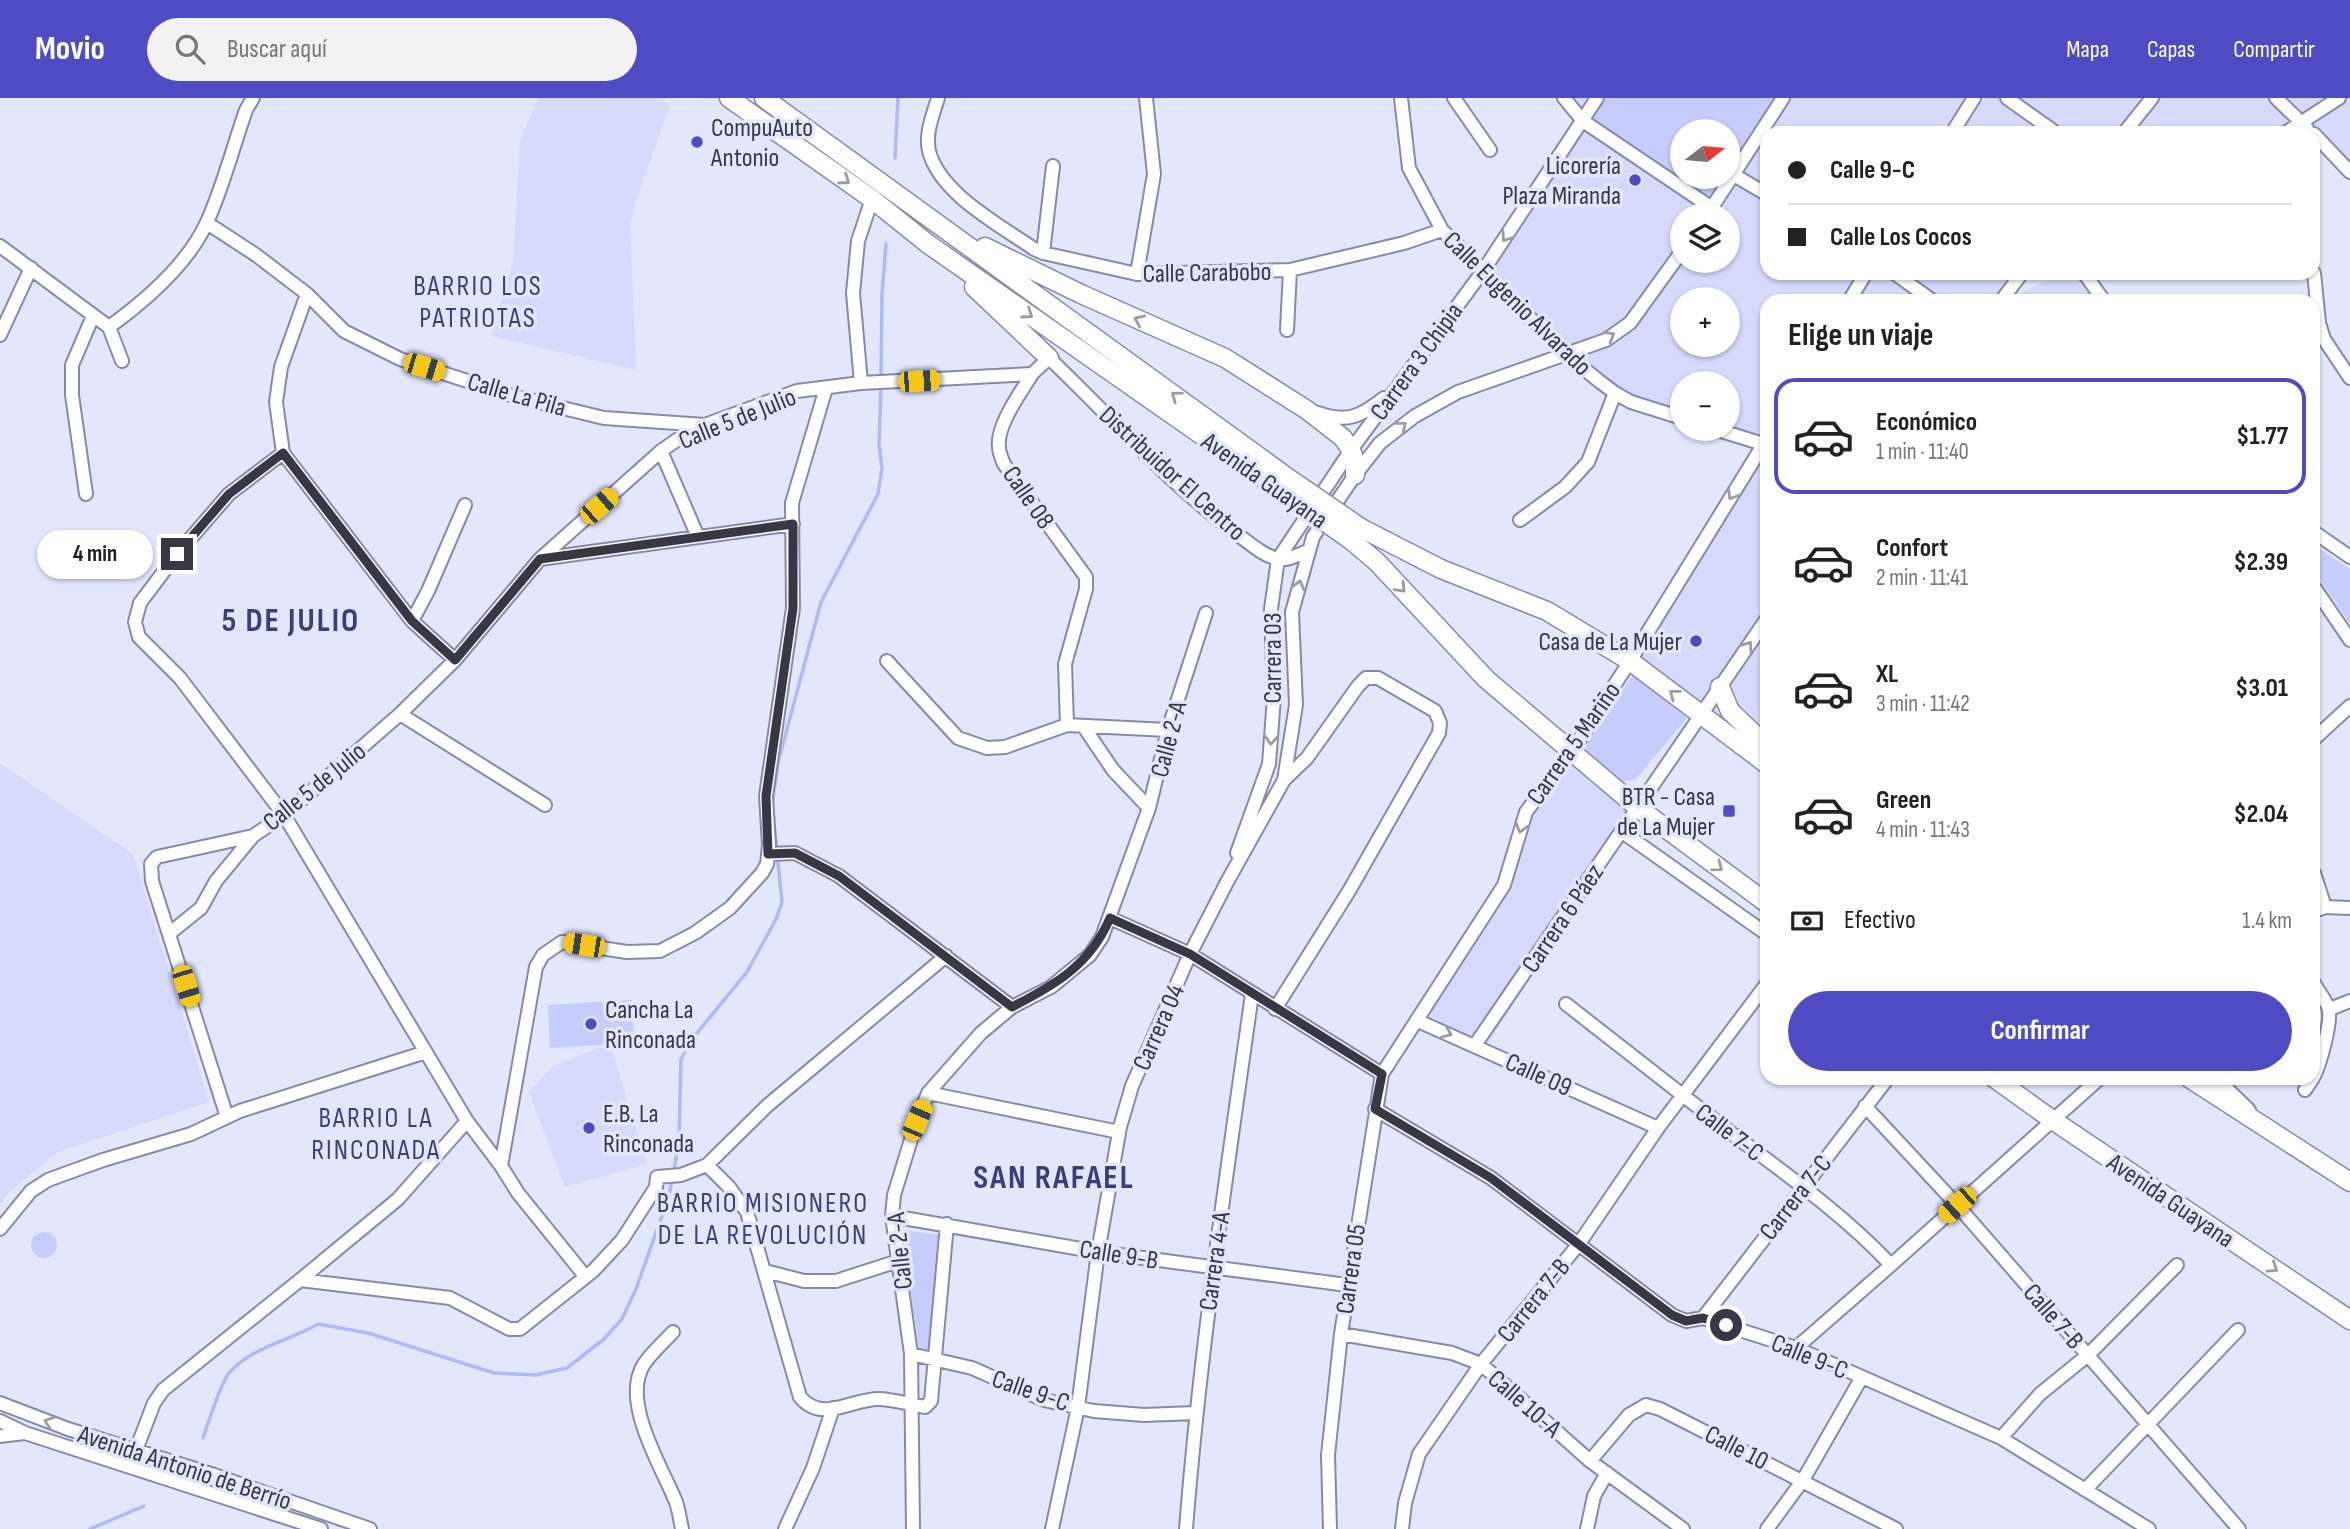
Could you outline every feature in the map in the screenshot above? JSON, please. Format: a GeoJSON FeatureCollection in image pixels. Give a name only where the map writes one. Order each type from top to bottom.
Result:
{"type":"FeatureCollection","features":[{"type":"Feature","properties":{"kind":"highway","name":"Avenida Guayana"},"geometry":{"type":"LineString","coordinates":[[729,98],[872,199],[928,244],[1356,535],[1547,611],[1630,661],[1760,759]]}},
{"type":"Feature","properties":{"kind":"highway","name":"Avenida Guayana"},"geometry":{"type":"LineString","coordinates":[[764,98],[940,225],[1287,486]]}},
{"type":"Feature","properties":{"kind":"highway"},"geometry":{"type":"LineString","coordinates":[[940,225],[1081,294],[1225,358],[1307,410],[1343,438],[1355,461],[1355,475]]}},
{"type":"Feature","properties":{"kind":"highway"},"geometry":{"type":"LineString","coordinates":[[928,244],[1049,358]]}},
{"type":"Feature","properties":{"kind":"highway","name":"Avenida Guayana"},"geometry":{"type":"LineString","coordinates":[[1356,535],[1377,562],[1486,679],[1637,807],[1760,898]]}},
{"type":"Feature","properties":{"kind":"highway"},"geometry":{"type":"LineString","coordinates":[[1720,687],[1730,711],[1760,740]]}},
{"type":"Feature","properties":{"kind":"highway"},"geometry":{"type":"LineString","coordinates":[[1731,736],[1760,745]]}},
{"type":"Feature","properties":{"kind":"highway","name":"Avenida Guayana"},"geometry":{"type":"LineString","coordinates":[[2004,1085],[2350,1320]]}},
{"type":"Feature","properties":{"kind":"highway"},"geometry":{"type":"LineString","coordinates":[[2200,1085],[2350,1182]]}},
{"type":"Feature","properties":{"kind":"street"},"geometry":{"type":"LineString","coordinates":[[109,327],[143,302],[191,249],[207,223],[246,110],[253,98]]}},
{"type":"Feature","properties":{"kind":"street","name":"Calle Carabobo"},"geometry":{"type":"LineString","coordinates":[[938,98],[929,132],[929,150],[947,185],[1043,253],[1137,274],[1290,270],[1404,243],[1442,230]]}},
{"type":"Feature","properties":{"kind":"street"},"geometry":{"type":"LineString","coordinates":[[1137,274],[1154,174],[1146,98]]}},
{"type":"Feature","properties":{"kind":"street","name":"Calle Eugenio Alvarado"},"geometry":{"type":"LineString","coordinates":[[1401,98],[1409,168],[1442,230],[1566,354],[1615,393],[1631,402],[1670,414]]}},
{"type":"Feature","properties":{"kind":"street"},"geometry":{"type":"LineString","coordinates":[[1454,98],[1490,150]]}},
{"type":"Feature","properties":{"kind":"street"},"geometry":{"type":"LineString","coordinates":[[1564,98],[1583,121],[1697,203]]}},
{"type":"Feature","properties":{"kind":"street","name":"Carrera 3 Chipia"},"geometry":{"type":"LineString","coordinates":[[1351,450],[1483,271],[1597,98]]}},
{"type":"Feature","properties":{"kind":"street"},"geometry":{"type":"LineString","coordinates":[[1765,126],[1783,98]]}},
{"type":"Feature","properties":{"kind":"street"},"geometry":{"type":"LineString","coordinates":[[1956,126],[1974,98]]}},
{"type":"Feature","properties":{"kind":"street"},"geometry":{"type":"LineString","coordinates":[[2007,98],[2046,126]]}},
{"type":"Feature","properties":{"kind":"street"},"geometry":{"type":"LineString","coordinates":[[2130,126],[2152,98]]}},
{"type":"Feature","properties":{"kind":"street"},"geometry":{"type":"LineString","coordinates":[[2276,98],[2300,126]]}},
{"type":"Feature","properties":{"kind":"street"},"geometry":{"type":"LineString","coordinates":[[2304,126],[2339,98]]}},
{"type":"Feature","properties":{"kind":"street"},"geometry":{"type":"LineString","coordinates":[[1740,166],[1760,134]]}},
{"type":"Feature","properties":{"kind":"street"},"geometry":{"type":"LineString","coordinates":[[2320,141],[2350,172]]}},
{"type":"Feature","properties":{"kind":"street"},"geometry":{"type":"LineString","coordinates":[[1043,253],[1054,166]]}},
{"type":"Feature","properties":{"kind":"street"},"geometry":{"type":"LineString","coordinates":[[1740,179],[1760,190]]}},
{"type":"Feature","properties":{"kind":"street"},"geometry":{"type":"LineString","coordinates":[[867,383],[853,293],[858,241],[872,199]]}},
{"type":"Feature","properties":{"kind":"street","name":"Calle La Pila"},"geometry":{"type":"LineString","coordinates":[[207,223],[256,255],[307,294],[344,331],[400,359],[513,396],[604,418],[705,425]]}},
{"type":"Feature","properties":{"kind":"street"},"geometry":{"type":"LineString","coordinates":[[0,246],[109,327],[122,361]]}},
{"type":"Feature","properties":{"kind":"street"},"geometry":{"type":"LineString","coordinates":[[0,335],[31,268]]}},
{"type":"Feature","properties":{"kind":"street","name":"Carrera 04"},"geometry":{"type":"LineString","coordinates":[[1052,1529],[1078,1407],[1098,1252],[1119,1132],[1132,1086],[1190,954],[1284,780],[1296,705],[1292,612],[1313,537],[1380,443],[1415,416],[1458,393],[1606,340],[1630,323],[1670,268]]}},
{"type":"Feature","properties":{"kind":"street"},"geometry":{"type":"LineString","coordinates":[[1287,330],[1290,270]]}},
{"type":"Feature","properties":{"kind":"street"},"geometry":{"type":"LineString","coordinates":[[1904,280],[1923,294]]}},
{"type":"Feature","properties":{"kind":"street"},"geometry":{"type":"LineString","coordinates":[[2006,294],[2017,280]]}},
{"type":"Feature","properties":{"kind":"street"},"geometry":{"type":"LineString","coordinates":[[307,294],[281,367],[276,402],[283,453],[412,621],[455,660]]}},
{"type":"Feature","properties":{"kind":"street"},"geometry":{"type":"LineString","coordinates":[[86,494],[72,395],[72,365],[93,316]]}},
{"type":"Feature","properties":{"kind":"street"},"geometry":{"type":"LineString","coordinates":[[2320,326],[2324,339],[2350,378]]}},
{"type":"Feature","properties":{"kind":"street"},"geometry":{"type":"LineString","coordinates":[[1032,374],[1049,358]]}},
{"type":"Feature","properties":{"kind":"street","name":"Distribuidor El Centro"},"geometry":{"type":"LineString","coordinates":[[1049,358],[1155,464],[1215,518],[1260,551],[1278,559]]}},
{"type":"Feature","properties":{"kind":"street","name":"Calle 5 de Julio"},"geometry":{"type":"LineString","coordinates":[[170,933],[151,873],[151,864],[157,857],[253,836],[284,815],[400,714],[455,660],[540,559],[661,451],[684,436],[705,425],[797,391],[867,383],[1032,374]]}},
{"type":"Feature","properties":{"kind":"street","name":"Calle 08"},"geometry":{"type":"LineString","coordinates":[[1032,374],[1003,426],[998,445],[1004,464],[1086,577],[1086,589],[1065,664],[1067,725]]}},
{"type":"Feature","properties":{"kind":"street"},"geometry":{"type":"LineString","coordinates":[[1307,410],[1335,419],[1351,418],[1370,410],[1398,387]]}},
{"type":"Feature","properties":{"kind":"street"},"geometry":{"type":"LineString","coordinates":[[501,1166],[536,967],[543,955],[562,942],[627,952],[660,950],[695,933],[730,908],[762,873],[771,853],[766,796],[793,608],[792,503],[825,388]]}},
{"type":"Feature","properties":{"kind":"street"},"geometry":{"type":"LineString","coordinates":[[1520,520],[1565,487],[1588,462],[1615,393]]}},
{"type":"Feature","properties":{"kind":"street"},"geometry":{"type":"LineString","coordinates":[[1740,435],[1760,440]]}},
{"type":"Feature","properties":{"kind":"street","name":"Carrera 5 Mariño"},"geometry":{"type":"LineString","coordinates":[[1418,1021],[1504,885],[1526,812],[1572,751],[1760,449]]}},
{"type":"Feature","properties":{"kind":"street","name":"Carrera 03"},"geometry":{"type":"LineString","coordinates":[[1227,882],[1269,764],[1274,697],[1271,608],[1278,559],[1351,450]]}},
{"type":"Feature","properties":{"kind":"street"},"geometry":{"type":"LineString","coordinates":[[661,451],[698,537]]}},
{"type":"Feature","properties":{"kind":"street"},"geometry":{"type":"LineString","coordinates":[[283,453],[229,494],[177,554],[140,603],[135,622],[139,637],[180,678],[284,815],[467,1121],[518,1193],[585,1276]]}},
{"type":"Feature","properties":{"kind":"street"},"geometry":{"type":"LineString","coordinates":[[412,621],[428,592],[465,505]]}},
{"type":"Feature","properties":{"kind":"street"},"geometry":{"type":"LineString","coordinates":[[540,559],[793,524]]}},
{"type":"Feature","properties":{"kind":"street"},"geometry":{"type":"LineString","coordinates":[[2320,536],[2350,557]]}},
{"type":"Feature","properties":{"kind":"street"},"geometry":{"type":"LineString","coordinates":[[1278,559],[1308,551]]}},
{"type":"Feature","properties":{"kind":"street"},"geometry":{"type":"LineString","coordinates":[[2320,596],[2350,640]]}},
{"type":"Feature","properties":{"kind":"street","name":"Calle 2-A"},"geometry":{"type":"LineString","coordinates":[[913,1529],[911,1354],[892,1216],[894,1195],[917,1120],[928,1093],[981,1033],[1012,1007],[1051,987],[1090,955],[1102,937],[1149,808],[1168,730],[1206,613]]}},
{"type":"Feature","properties":{"kind":"street","name":"Carrera 6 Páez"},"geometry":{"type":"LineString","coordinates":[[1475,1045],[1760,629]]}},
{"type":"Feature","properties":{"kind":"street"},"geometry":{"type":"LineString","coordinates":[[887,661],[958,738],[974,745],[987,748],[1005,747],[1067,725],[1168,730]]}},
{"type":"Feature","properties":{"kind":"street"},"geometry":{"type":"LineString","coordinates":[[1275,1009],[1349,891],[1438,733],[1440,723],[1435,711],[1378,678],[1366,678],[1307,758],[1284,780]]}},
{"type":"Feature","properties":{"kind":"street"},"geometry":{"type":"LineString","coordinates":[[2320,734],[2350,706]]}},
{"type":"Feature","properties":{"kind":"street"},"geometry":{"type":"LineString","coordinates":[[400,714],[545,805]]}},
{"type":"Feature","properties":{"kind":"street"},"geometry":{"type":"LineString","coordinates":[[1084,727],[1113,770],[1149,808]]}},
{"type":"Feature","properties":{"kind":"street"},"geometry":{"type":"LineString","coordinates":[[1621,831],[1760,929]]}},
{"type":"Feature","properties":{"kind":"street"},"geometry":{"type":"LineString","coordinates":[[227,1117],[170,933],[201,908],[216,881],[253,836]]}},
{"type":"Feature","properties":{"kind":"street"},"geometry":{"type":"LineString","coordinates":[[771,853],[795,853],[839,876],[1012,1007]]}},
{"type":"Feature","properties":{"kind":"street"},"geometry":{"type":"LineString","coordinates":[[2320,909],[2350,908]]}},
{"type":"Feature","properties":{"kind":"street"},"geometry":{"type":"LineString","coordinates":[[1110,918],[1190,954],[1382,1074]]}},
{"type":"Feature","properties":{"kind":"street"},"geometry":{"type":"LineString","coordinates":[[300,1280],[450,1298],[509,1329],[525,1326],[593,1271],[622,1240],[656,1187],[657,1177],[681,1175],[707,1165],[768,1105],[946,956]]}},
{"type":"Feature","properties":{"kind":"street","name":"Carrera 7-B"},"geometry":{"type":"LineString","coordinates":[[1402,1529],[1405,1503],[1419,1454],[1482,1364],[1578,1245],[1658,1128],[1760,993]]}},
{"type":"Feature","properties":{"kind":"street"},"geometry":{"type":"LineString","coordinates":[[2320,993],[2330,1009],[2320,1059]]}},
{"type":"Feature","properties":{"kind":"street","name":"Carrera 4-A"},"geometry":{"type":"LineString","coordinates":[[1186,1529],[1195,1413],[1252,994]]}},
{"type":"Feature","properties":{"kind":"street"},"geometry":{"type":"LineString","coordinates":[[2330,1009],[2350,1001]]}},
{"type":"Feature","properties":{"kind":"street","name":"Calle 7-C"},"geometry":{"type":"LineString","coordinates":[[1566,1003],[1682,1096],[1803,1187],[1870,1242],[1891,1265]]}},
{"type":"Feature","properties":{"kind":"street","name":"Calle 09"},"geometry":{"type":"LineString","coordinates":[[1418,1021],[1658,1128]]}},
{"type":"Feature","properties":{"kind":"street","name":"Carrera 05"},"geometry":{"type":"LineString","coordinates":[[1330,1529],[1328,1455],[1347,1285],[1375,1109],[1382,1074],[1418,1021]]}},
{"type":"Feature","properties":{"kind":"street"},"geometry":{"type":"LineString","coordinates":[[0,1229],[31,1191],[48,1180],[191,1133],[240,1111],[426,1052]]}},
{"type":"Feature","properties":{"kind":"street","name":"Carrera 7-C"},"geometry":{"type":"LineString","coordinates":[[1703,1318],[1882,1085]]}},
{"type":"Feature","properties":{"kind":"street"},"geometry":{"type":"LineString","coordinates":[[1796,1348],[2092,1085]]}},
{"type":"Feature","properties":{"kind":"street"},"geometry":{"type":"LineString","coordinates":[[2223,1085],[2275,1135]]}},
{"type":"Feature","properties":{"kind":"street"},"geometry":{"type":"LineString","coordinates":[[2305,1090],[2308,1085]]}},
{"type":"Feature","properties":{"kind":"street"},"geometry":{"type":"LineString","coordinates":[[928,1093],[1119,1132]]}},
{"type":"Feature","properties":{"kind":"street","name":"Calle 7-B"},"geometry":{"type":"LineString","coordinates":[[1865,1106],[1957,1205],[2239,1529]]}},
{"type":"Feature","properties":{"kind":"street","name":"Calle 9-C"},"geometry":{"type":"LineString","coordinates":[[1375,1109],[1491,1178],[1672,1315],[1686,1321],[1703,1318],[1796,1348],[2001,1437],[2149,1529]]}},
{"type":"Feature","properties":{"kind":"street"},"geometry":{"type":"LineString","coordinates":[[136,1450],[154,1403],[163,1390],[398,1199],[467,1121]]}},
{"type":"Feature","properties":{"kind":"street"},"geometry":{"type":"LineString","coordinates":[[707,1165],[729,1187],[747,1212],[800,1397],[808,1406],[818,1409],[880,1399],[925,1407],[931,1401],[947,1224]]}},
{"type":"Feature","properties":{"kind":"street","name":"Calle 9-B"},"geometry":{"type":"LineString","coordinates":[[892,1216],[1098,1252],[1347,1285]]}},
{"type":"Feature","properties":{"kind":"street"},"geometry":{"type":"LineString","coordinates":[[765,1271],[804,1281],[836,1281],[898,1261]]}},
{"type":"Feature","properties":{"kind":"street"},"geometry":{"type":"LineString","coordinates":[[2001,1437],[2040,1394],[2088,1355],[2176,1265]]}},
{"type":"Feature","properties":{"kind":"street"},"geometry":{"type":"LineString","coordinates":[[2085,1490],[2238,1330]]}},
{"type":"Feature","properties":{"kind":"street"},"geometry":{"type":"LineString","coordinates":[[673,1332],[643,1365],[637,1396],[643,1427],[678,1506],[681,1529]]}},
{"type":"Feature","properties":{"kind":"street","name":"Calle 10-A"},"geometry":{"type":"LineString","coordinates":[[1341,1334],[1452,1353],[1482,1364],[1590,1461],[1683,1529]]}},
{"type":"Feature","properties":{"kind":"street","name":"Calle 9-C"},"geometry":{"type":"LineString","coordinates":[[911,1354],[972,1368],[1044,1400],[1094,1411],[1132,1414],[1195,1413]]}},
{"type":"Feature","properties":{"kind":"street"},"geometry":{"type":"LineString","coordinates":[[1767,1529],[1803,1480],[1862,1377]]}},
{"type":"Feature","properties":{"kind":"street","name":"Avenida Antonio de Berrío"},"geometry":{"type":"LineString","coordinates":[[0,1404],[370,1529]]}},
{"type":"Feature","properties":{"kind":"street","name":"Calle 10"},"geometry":{"type":"LineString","coordinates":[[1590,1461],[1629,1415],[1646,1405],[1660,1409],[1896,1529]]}},
{"type":"Feature","properties":{"kind":"street"},"geometry":{"type":"LineString","coordinates":[[785,1529],[813,1468],[833,1408]]}},
{"type":"Feature","properties":{"kind":"street","name":"Avenida Antonio de Berrío"},"geometry":{"type":"LineString","coordinates":[[0,1421],[25,1433],[306,1527],[321,1529]]}},
{"type":"Feature","properties":{"kind":"street"},"geometry":{"type":"LineString","coordinates":[[0,1436],[25,1433]]}},
{"type":"Feature","properties":{"kind":"street"},"geometry":{"type":"LineString","coordinates":[[1587,1529],[1594,1496],[1607,1473]]}},
{"type":"Feature","properties":{"kind":"shaded area"},"geometry":{"type":"Polygon","coordinates":[[[538,98],[659,98],[670,105],[630,225],[636,370],[491,336],[513,263],[520,140],[538,98]]]}},
{"type":"Feature","properties":{"kind":"shaded area"},"geometry":{"type":"Polygon","coordinates":[[[1564,98],[2350,98],[2350,170],[2320,141],[2320,126],[2305,126],[2302,123],[2297,126],[1760,126],[1760,280],[2017,280],[2006,294],[1760,294],[1760,444],[1740,435],[1740,371],[1670,371],[1670,414],[1615,393],[1483,271],[1583,121],[1564,98]]]}},
{"type":"Feature","properties":{"kind":"shaded area"},"geometry":{"type":"Polygon","coordinates":[[[1602,98],[1778,98],[1740,158],[1740,119],[1670,119],[1670,175],[1589,120],[1602,98]]]}},
{"type":"Feature","properties":{"kind":"shaded area"},"geometry":{"type":"Polygon","coordinates":[[[1690,189],[1720,189],[1711,203],[1690,189]]]}},
{"type":"Feature","properties":{"kind":"shaded area"},"geometry":{"type":"Polygon","coordinates":[[[2047,280],[2079,280],[2089,294],[2022,294],[2047,280]]]}},
{"type":"Feature","properties":{"kind":"shaded area"},"geometry":{"type":"Polygon","coordinates":[[[1760,450],[1760,746],[1735,740],[1630,661],[1760,450]]]}},
{"type":"Feature","properties":{"kind":"shaded area"},"geometry":{"type":"Polygon","coordinates":[[[2320,549],[2350,569],[2350,624],[2320,580],[2320,549]]]}},
{"type":"Feature","properties":{"kind":"shaded area"},"geometry":{"type":"Polygon","coordinates":[[[1633,675],[1687,718],[1636,779],[1619,782],[1587,755],[1586,743],[1633,675]]]}},
{"type":"Feature","properties":{"kind":"shaded area"},"geometry":{"type":"Polygon","coordinates":[[[1572,751],[1637,807],[1487,1046],[1418,1021],[1504,885],[1526,812],[1572,751]]]}},
{"type":"Feature","properties":{"kind":"shaded area"},"geometry":{"type":"Polygon","coordinates":[[[0,763],[133,854],[209,1102],[58,1152],[8,1193],[0,1205],[0,763]]]}},
{"type":"Feature","properties":{"kind":"shaded area","name":"Cancha La Rinconada"},"geometry":{"type":"Polygon","coordinates":[[[632,1000],[634,1043],[550,1048],[548,1005],[632,1000]]]}},
{"type":"Feature","properties":{"kind":"shaded area","name":"E.B. La Rinconada"},"geometry":{"type":"Polygon","coordinates":[[[610,1044],[647,1164],[565,1187],[529,1092],[553,1066],[610,1044]]]}},
{"type":"Feature","properties":{"kind":"shaded area"},"geometry":{"type":"Polygon","coordinates":[[[902,1230],[941,1235],[929,1349],[919,1348],[902,1230]]]}},
{"type":"Feature","properties":{"kind":"shaded area"},"geometry":{"type":"Polygon","coordinates":[[[44,1232],[53,1236],[57,1245],[53,1254],[44,1258],[35,1254],[31,1245],[35,1236],[44,1232]]]}},
{"type":"Feature","properties":{"kind":"waterway"},"geometry":{"type":"LineString","coordinates":[[895,158],[898,98]]}},
{"type":"Feature","properties":{"kind":"waterway"},"geometry":{"type":"LineString","coordinates":[[881,378],[882,294],[886,244]]}},
{"type":"Feature","properties":{"kind":"waterway"},"geometry":{"type":"LineString","coordinates":[[772,806],[778,763],[821,602],[878,494],[882,468],[879,444],[881,386]]}},
{"type":"Feature","properties":{"kind":"waterway"},"geometry":{"type":"LineString","coordinates":[[674,1172],[679,1137],[681,1059],[692,1039],[747,972],[776,919],[782,902],[773,813]]}},
{"type":"Feature","properties":{"kind":"waterway"},"geometry":{"type":"LineString","coordinates":[[203,1438],[226,1378],[238,1364],[318,1324],[368,1333],[494,1373],[535,1375],[567,1368],[604,1339],[622,1319],[636,1289],[669,1196],[672,1180]]}},
{"type":"Feature","properties":{"kind":"waterway"},"geometry":{"type":"LineString","coordinates":[[90,1529],[144,1506]]}},
{"type":"Feature","properties":{"kind":"place","name":"CompuAuto Antonio"},"geometry":{"type":"Point","coordinates":[697,142]}},
{"type":"Feature","properties":{"kind":"place","name":"Licorería Plaza Miranda"},"geometry":{"type":"Point","coordinates":[1635,180]}},
{"type":"Feature","properties":{"kind":"place","name":"Casa de La Mujer"},"geometry":{"type":"Point","coordinates":[1696,641]}},
{"type":"Feature","properties":{"kind":"place","name":"BTR - Casa de La Mujer"},"geometry":{"type":"Point","coordinates":[1729,811]}},
{"type":"Feature","properties":{"kind":"place","name":"Cancha La Rinconada"},"geometry":{"type":"Point","coordinates":[591,1024]}},
{"type":"Feature","properties":{"kind":"place","name":"E.B. La Rinconada"},"geometry":{"type":"Point","coordinates":[589,1128]}},
{"type":"Feature","properties":{"kind":"district","name":"BARRIO LOS PATRIOTAS"},"geometry":{"type":"Point","coordinates":[478,301]}},
{"type":"Feature","properties":{"kind":"district","name":"5 DE JULIO"},"geometry":{"type":"Point","coordinates":[291,619]}},
{"type":"Feature","properties":{"kind":"district","name":"BARRIO LA RINCONADA"},"geometry":{"type":"Point","coordinates":[376,1133]}},
{"type":"Feature","properties":{"kind":"district","name":"SAN RAFAEL"},"geometry":{"type":"Point","coordinates":[1054,1176]}},
{"type":"Feature","properties":{"kind":"district","name":"BARRIO MISIONERO DE LA REVOLUCIÓN"},"geometry":{"type":"Point","coordinates":[763,1218]}},
{"type":"Feature","properties":{"kind":"route"},"geometry":{"type":"LineString","coordinates":[[177,554],[229,494],[283,453],[412,621],[455,660],[540,559],[793,524],[793,608],[766,796],[768,854],[795,853],[839,876],[1012,1007],[1051,987],[1090,955],[1110,918],[1190,954],[1382,1074],[1375,1109],[1491,1178],[1672,1315],[1686,1321],[1703,1318],[1726,1325]]}}]}
